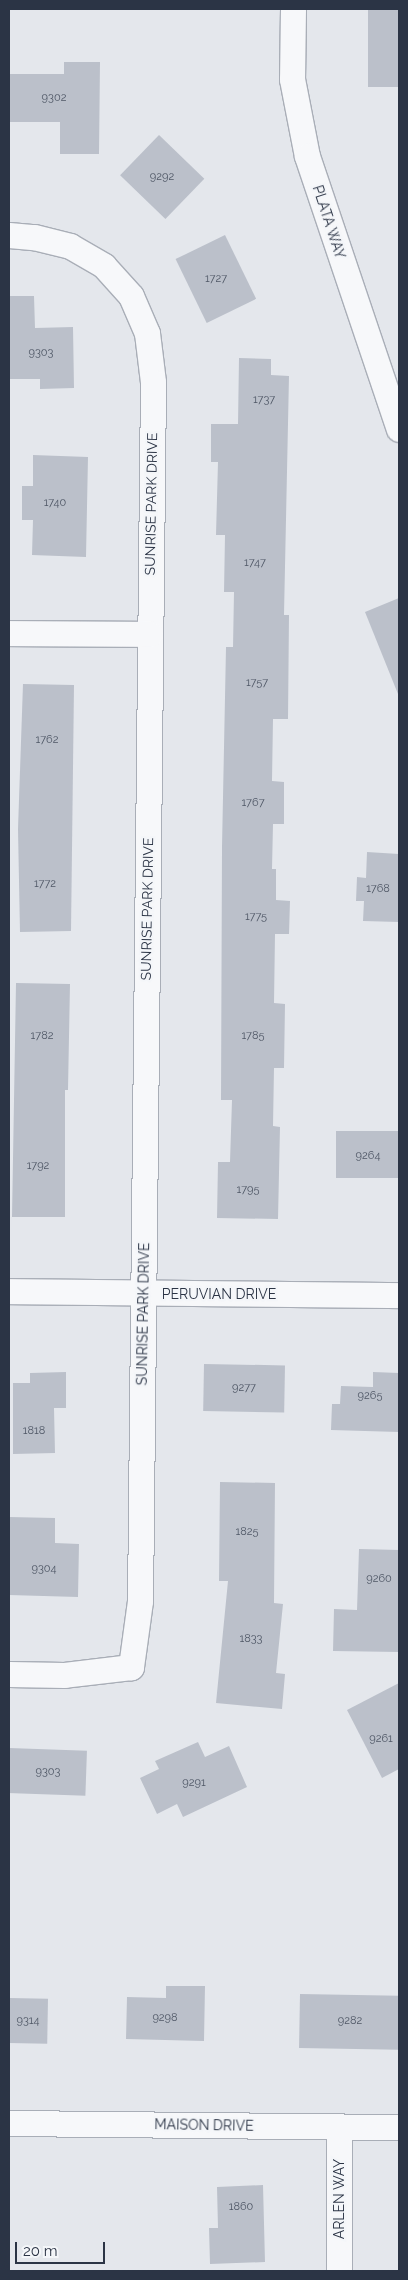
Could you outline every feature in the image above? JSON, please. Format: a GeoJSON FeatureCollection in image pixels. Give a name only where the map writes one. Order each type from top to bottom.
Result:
{"type":"FeatureCollection","features":[{"type":"Feature","properties":{"kind":"street","name":"PLATA WAY"},"geometry":{"type":"LineString","coordinates":[[293,9],[292,78],[307,156],[399,430]]}},
{"type":"Feature","properties":{"kind":"street","name":"SUNRISE PARK DRIVE"},"geometry":{"type":"LineString","coordinates":[[9,235],[34,236],[70,246],[104,266],[131,296],[147,332],[153,382],[140,1602],[131,1667],[64,1675],[9,1674]]}},
{"type":"Feature","properties":{"kind":"street"},"geometry":{"type":"LineString","coordinates":[[9,633],[150,634]]}},
{"type":"Feature","properties":{"kind":"street","name":"PERUVIAN DRIVE"},"geometry":{"type":"LineString","coordinates":[[9,1292],[399,1295]]}},
{"type":"Feature","properties":{"kind":"street","name":"MAISON DRIVE"},"geometry":{"type":"LineString","coordinates":[[9,2123],[399,2127]]}},
{"type":"Feature","properties":{"kind":"street","name":"ARLEN WAY"},"geometry":{"type":"LineString","coordinates":[[339,2127],[339,2271]]}},
{"type":"Feature","properties":{"kind":"building"},"geometry":{"type":"Polygon","coordinates":[[[368,9],[399,9],[399,87],[368,87],[368,9]]]}},
{"type":"Feature","properties":{"kind":"building"},"geometry":{"type":"Polygon","coordinates":[[[64,62],[100,62],[99,154],[60,154],[60,122],[9,122],[9,74],[64,74],[64,62]]]}},
{"type":"Feature","properties":{"kind":"building"},"geometry":{"type":"Polygon","coordinates":[[[159,135],[204,179],[165,219],[120,175],[159,135]]]}},
{"type":"Feature","properties":{"kind":"building"},"geometry":{"type":"Polygon","coordinates":[[[225,235],[256,299],[207,323],[176,259],[225,235]]]}},
{"type":"Feature","properties":{"kind":"building"},"geometry":{"type":"Polygon","coordinates":[[[9,296],[34,296],[35,328],[73,327],[74,388],[40,389],[40,379],[9,379],[9,296]]]}},
{"type":"Feature","properties":{"kind":"building"},"geometry":{"type":"Polygon","coordinates":[[[239,358],[271,359],[271,375],[289,376],[284,615],[289,615],[288,719],[273,719],[272,781],[284,782],[284,824],[273,824],[272,869],[276,869],[276,900],[290,901],[289,934],[275,934],[274,1003],[285,1004],[284,1068],[274,1068],[273,1126],[280,1127],[278,1219],[217,1218],[218,1162],[230,1162],[232,1100],[221,1100],[222,847],[226,647],[233,647],[234,592],[224,592],[225,535],[216,535],[218,462],[211,462],[211,424],[238,424],[239,358]]]}},
{"type":"Feature","properties":{"kind":"building"},"geometry":{"type":"Polygon","coordinates":[[[33,455],[88,457],[86,557],[32,555],[33,520],[22,520],[22,486],[33,486],[33,455]]]}},
{"type":"Feature","properties":{"kind":"building"},"geometry":{"type":"Polygon","coordinates":[[[399,598],[399,694],[398,694],[365,612],[399,598]]]}},
{"type":"Feature","properties":{"kind":"building"},"geometry":{"type":"Polygon","coordinates":[[[23,684],[74,685],[71,931],[20,932],[18,829],[23,684]]]}},
{"type":"Feature","properties":{"kind":"building"},"geometry":{"type":"Polygon","coordinates":[[[367,852],[399,854],[399,922],[363,921],[364,901],[356,901],[357,877],[366,878],[367,852]]]}},
{"type":"Feature","properties":{"kind":"building"},"geometry":{"type":"Polygon","coordinates":[[[16,983],[70,984],[68,1090],[65,1090],[65,1217],[12,1217],[16,983]]]}},
{"type":"Feature","properties":{"kind":"building"},"geometry":{"type":"Polygon","coordinates":[[[336,1131],[399,1131],[399,1178],[336,1178],[336,1131]]]}},
{"type":"Feature","properties":{"kind":"building"},"geometry":{"type":"Polygon","coordinates":[[[204,1364],[285,1365],[284,1412],[203,1411],[204,1364]]]}},
{"type":"Feature","properties":{"kind":"building"},"geometry":{"type":"Polygon","coordinates":[[[66,1372],[66,1408],[54,1408],[55,1453],[13,1454],[13,1383],[30,1383],[30,1373],[66,1372]]]}},
{"type":"Feature","properties":{"kind":"building"},"geometry":{"type":"Polygon","coordinates":[[[373,1372],[399,1373],[399,1432],[331,1430],[332,1404],[340,1404],[341,1386],[373,1387],[373,1372]]]}},
{"type":"Feature","properties":{"kind":"building"},"geometry":{"type":"Polygon","coordinates":[[[220,1482],[275,1483],[274,1603],[283,1604],[276,1673],[285,1674],[282,1709],[216,1703],[228,1581],[219,1581],[220,1482]]]}},
{"type":"Feature","properties":{"kind":"building"},"geometry":{"type":"Polygon","coordinates":[[[9,1517],[55,1518],[55,1543],[79,1544],[78,1597],[9,1595],[9,1517]]]}},
{"type":"Feature","properties":{"kind":"building"},"geometry":{"type":"Polygon","coordinates":[[[359,1549],[399,1550],[399,1652],[333,1651],[334,1609],[357,1610],[359,1549]]]}},
{"type":"Feature","properties":{"kind":"building"},"geometry":{"type":"Polygon","coordinates":[[[399,1683],[399,1769],[382,1778],[347,1710],[399,1683]]]}},
{"type":"Feature","properties":{"kind":"building"},"geometry":{"type":"Polygon","coordinates":[[[198,1742],[205,1757],[229,1746],[247,1787],[183,1817],[177,1804],[157,1814],[140,1778],[159,1769],[155,1761],[198,1742]]]}},
{"type":"Feature","properties":{"kind":"building"},"geometry":{"type":"Polygon","coordinates":[[[9,1748],[87,1751],[85,1796],[9,1793],[9,1748]]]}},
{"type":"Feature","properties":{"kind":"building"},"geometry":{"type":"Polygon","coordinates":[[[166,1986],[205,1986],[204,2041],[126,2039],[127,1997],[166,1998],[166,1986]]]}},
{"type":"Feature","properties":{"kind":"building"},"geometry":{"type":"Polygon","coordinates":[[[300,1994],[399,1996],[398,2050],[299,2048],[300,1994]]]}},
{"type":"Feature","properties":{"kind":"building"},"geometry":{"type":"Polygon","coordinates":[[[9,1998],[48,1999],[47,2044],[9,2043],[9,1998]]]}},
{"type":"Feature","properties":{"kind":"building"},"geometry":{"type":"Polygon","coordinates":[[[263,2185],[265,2262],[210,2264],[209,2228],[218,2228],[217,2187],[263,2185]]]}}]}
